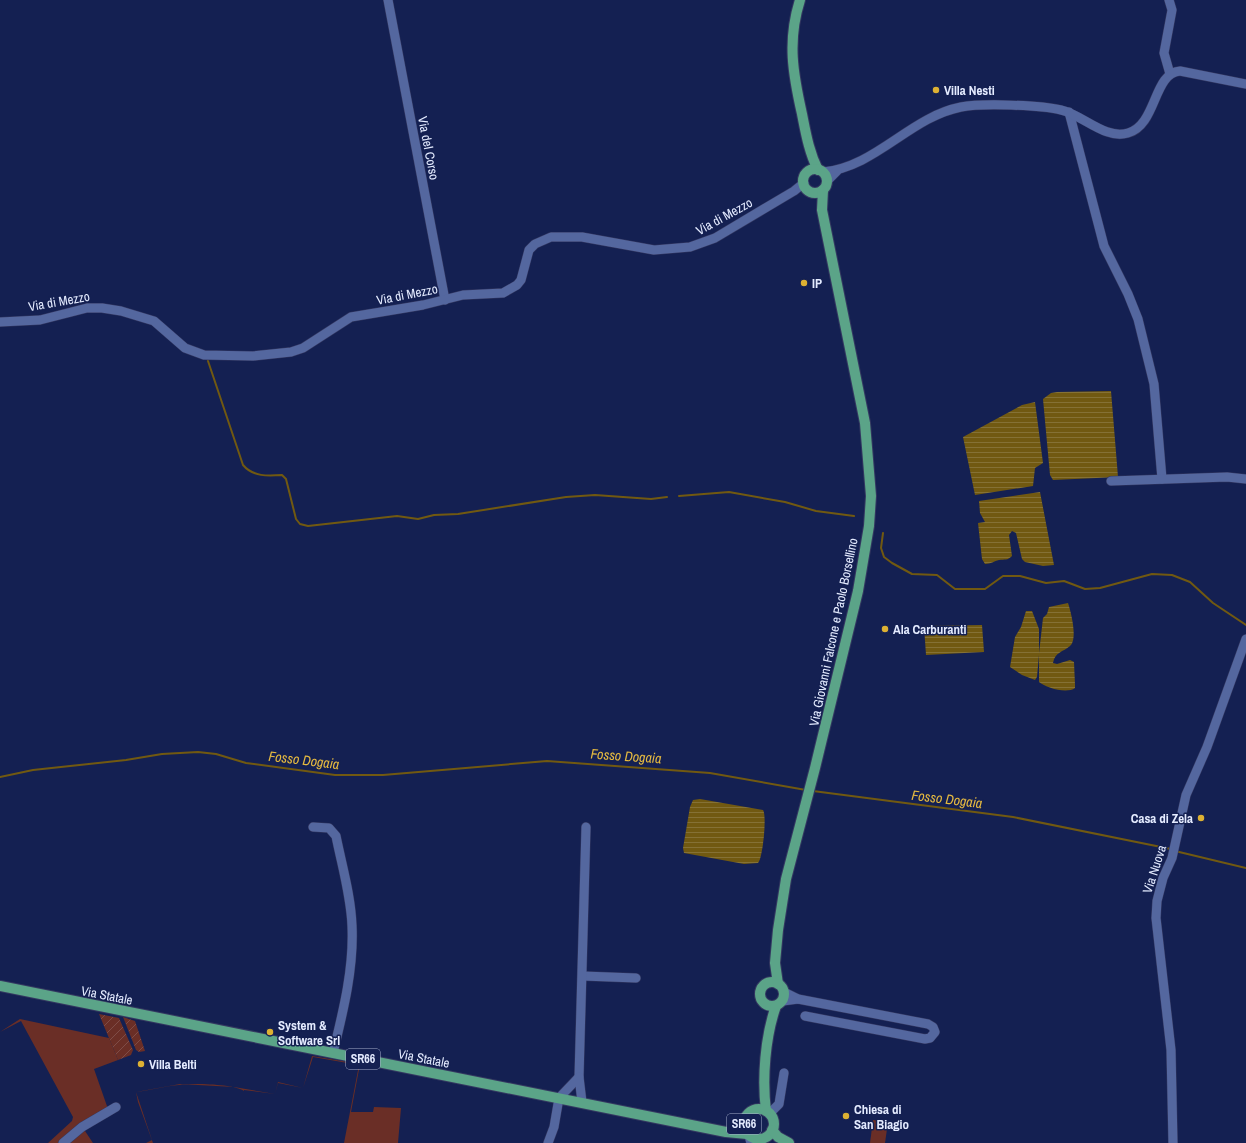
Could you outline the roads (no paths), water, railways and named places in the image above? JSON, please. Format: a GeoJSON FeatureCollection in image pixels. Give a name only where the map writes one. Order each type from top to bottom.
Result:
{"type":"FeatureCollection","features":[{"type":"Feature","properties":{"kind":"main road","name":"Via Giovanni Falcone e Paolo Borsellino"},"geometry":{"type":"LineString","coordinates":[[768,1113],[764,1092],[770,1026],[780,996],[775,963],[778,930],[786,879],[815,768],[858,591],[866,545],[871,496],[865,423],[822,210],[823,178],[810,152],[792,70],[792,36],[800,0]]}},
{"type":"Feature","properties":{"kind":"main road","name":"Via Giovanni Falcone e Paolo Borsellino"},"geometry":{"type":"LineString","coordinates":[[810,152],[808,188],[822,210]]}},
{"type":"Feature","properties":{"kind":"main road"},"geometry":{"type":"LineString","coordinates":[[808,172],[823,178]]}},
{"type":"Feature","properties":{"kind":"main road"},"geometry":{"type":"LineString","coordinates":[[808,188],[823,178]]}},
{"type":"Feature","properties":{"kind":"main road","name":"Via Giovanni Falcone e Paolo Borsellino"},"geometry":{"type":"LineString","coordinates":[[770,1026],[764,1004],[760,999],[760,993],[775,963]]}},
{"type":"Feature","properties":{"kind":"main road"},"geometry":{"type":"LineString","coordinates":[[764,1004],[780,996],[771,982],[766,983]]}},
{"type":"Feature","properties":{"kind":"main road","name":"Via Statale"},"geometry":{"type":"LineString","coordinates":[[0,986],[726,1132],[758,1137],[780,1143]]}},
{"type":"Feature","properties":{"kind":"main road","name":"Via Giovanni Falcone e Paolo Borsellino"},"geometry":{"type":"LineString","coordinates":[[756,1110],[764,1092]]}},
{"type":"Feature","properties":{"kind":"main road","name":"SR66"},"geometry":{"type":"LineString","coordinates":[[726,1132],[744,1121],[748,1114],[756,1110],[768,1113],[773,1120],[758,1137]]}},
{"type":"Feature","properties":{"kind":"main road","name":"SR66"},"geometry":{"type":"LineString","coordinates":[[744,1121],[744,1125],[758,1137],[778,1137],[789,1143]]}},
{"type":"Feature","properties":{"kind":"street","name":"Via del Corso"},"geometry":{"type":"LineString","coordinates":[[388,0],[445,300]]}},
{"type":"Feature","properties":{"kind":"street"},"geometry":{"type":"LineString","coordinates":[[1169,0],[1172,10],[1164,53],[1170,74]]}},
{"type":"Feature","properties":{"kind":"street"},"geometry":{"type":"LineString","coordinates":[[823,178],[878,152],[941,113],[961,107],[979,105],[1051,108],[1069,112],[1110,133],[1120,134],[1130,133],[1144,122],[1162,85],[1170,74],[1180,71],[1246,84]]}},
{"type":"Feature","properties":{"kind":"street"},"geometry":{"type":"LineString","coordinates":[[1069,112],[1104,246],[1128,294],[1138,319],[1154,384],[1162,479]]}},
{"type":"Feature","properties":{"kind":"street","name":"Via di Mezzo"},"geometry":{"type":"LineString","coordinates":[[0,322],[40,320],[87,308],[102,308],[121,311],[154,321],[177,342],[194,352],[204,355],[259,355],[291,352],[302,348],[351,318],[445,300],[463,295],[503,293],[512,288],[521,280],[529,250],[535,244],[551,237],[582,237],[654,250],[690,247],[715,238],[794,191],[808,188]]}},
{"type":"Feature","properties":{"kind":"street"},"geometry":{"type":"LineString","coordinates":[[1111,481],[1227,477],[1246,479]]}},
{"type":"Feature","properties":{"kind":"street","name":"Via Nuova"},"geometry":{"type":"LineString","coordinates":[[1173,1143],[1172,1050],[1156,918],[1157,901],[1163,878],[1172,858],[1176,844],[1186,795],[1206,748],[1246,639]]}},
{"type":"Feature","properties":{"kind":"street"},"geometry":{"type":"LineString","coordinates":[[313,827],[329,828],[336,836],[350,903],[352,926],[352,961],[333,1053]]}},
{"type":"Feature","properties":{"kind":"street"},"geometry":{"type":"LineString","coordinates":[[578,1102],[576,1080],[583,976],[586,827]]}},
{"type":"Feature","properties":{"kind":"street"},"geometry":{"type":"LineString","coordinates":[[583,976],[636,978]]}},
{"type":"Feature","properties":{"kind":"street"},"geometry":{"type":"LineString","coordinates":[[780,996],[928,1024],[933,1027],[935,1032],[930,1038],[925,1039],[805,1016]]}},
{"type":"Feature","properties":{"kind":"street"},"geometry":{"type":"LineString","coordinates":[[854,1026],[856,1011]]}},
{"type":"Feature","properties":{"kind":"street"},"geometry":{"type":"LineString","coordinates":[[768,1113],[779,1104],[784,1073]]}},
{"type":"Feature","properties":{"kind":"street"},"geometry":{"type":"LineString","coordinates":[[548,1143],[554,1127],[559,1098],[576,1080]]}},
{"type":"Feature","properties":{"kind":"street"},"geometry":{"type":"LineString","coordinates":[[63,1143],[82,1127],[116,1107]]}},
{"type":"Feature","properties":{"kind":"waterway"},"geometry":{"type":"LineString","coordinates":[[208,361],[243,465],[251,472],[256,474],[282,475],[286,479],[296,519],[300,524],[308,526],[397,516],[418,519],[434,515],[458,514],[566,497],[595,495],[651,499],[667,497]]}},
{"type":"Feature","properties":{"kind":"waterway"},"geometry":{"type":"LineString","coordinates":[[679,496],[729,492],[785,502],[816,511],[854,516]]}},
{"type":"Feature","properties":{"kind":"waterway"},"geometry":{"type":"LineString","coordinates":[[883,533],[881,548],[884,557],[912,574],[937,575],[955,589],[985,589],[1003,576],[1020,576],[1046,583],[1064,581],[1085,589],[1100,588],[1152,574],[1172,575],[1190,582],[1213,603],[1246,625]]}},
{"type":"Feature","properties":{"kind":"waterway","name":"Fosso Dogaia"},"geometry":{"type":"LineString","coordinates":[[0,777],[33,770],[126,760],[162,754],[198,752],[216,754],[246,763],[335,775],[383,775],[547,761],[710,773],[806,790]]}},
{"type":"Feature","properties":{"kind":"waterway","name":"Fosso Dogaia"},"geometry":{"type":"LineString","coordinates":[[813,791],[1013,817],[1171,849]]}},
{"type":"Feature","properties":{"kind":"waterway","name":"Fosso Dogaia"},"geometry":{"type":"LineString","coordinates":[[1175,851],[1246,868]]}},
{"type":"Feature","properties":{"kind":"place","name":"Villa Nesti"},"geometry":{"type":"Point","coordinates":[936,90]}},
{"type":"Feature","properties":{"kind":"place","name":"IP"},"geometry":{"type":"Point","coordinates":[804,283]}},
{"type":"Feature","properties":{"kind":"place","name":"Ala Carburanti"},"geometry":{"type":"Point","coordinates":[885,629]}},
{"type":"Feature","properties":{"kind":"place","name":"Casa di Zela"},"geometry":{"type":"Point","coordinates":[1201,818]}},
{"type":"Feature","properties":{"kind":"place","name":"System & Software Srl"},"geometry":{"type":"Point","coordinates":[270,1032]}},
{"type":"Feature","properties":{"kind":"place","name":"Villa Belti"},"geometry":{"type":"Point","coordinates":[141,1064]}},
{"type":"Feature","properties":{"kind":"place","name":"Chiesa di San Biagio"},"geometry":{"type":"Point","coordinates":[846,1116]}}]}
